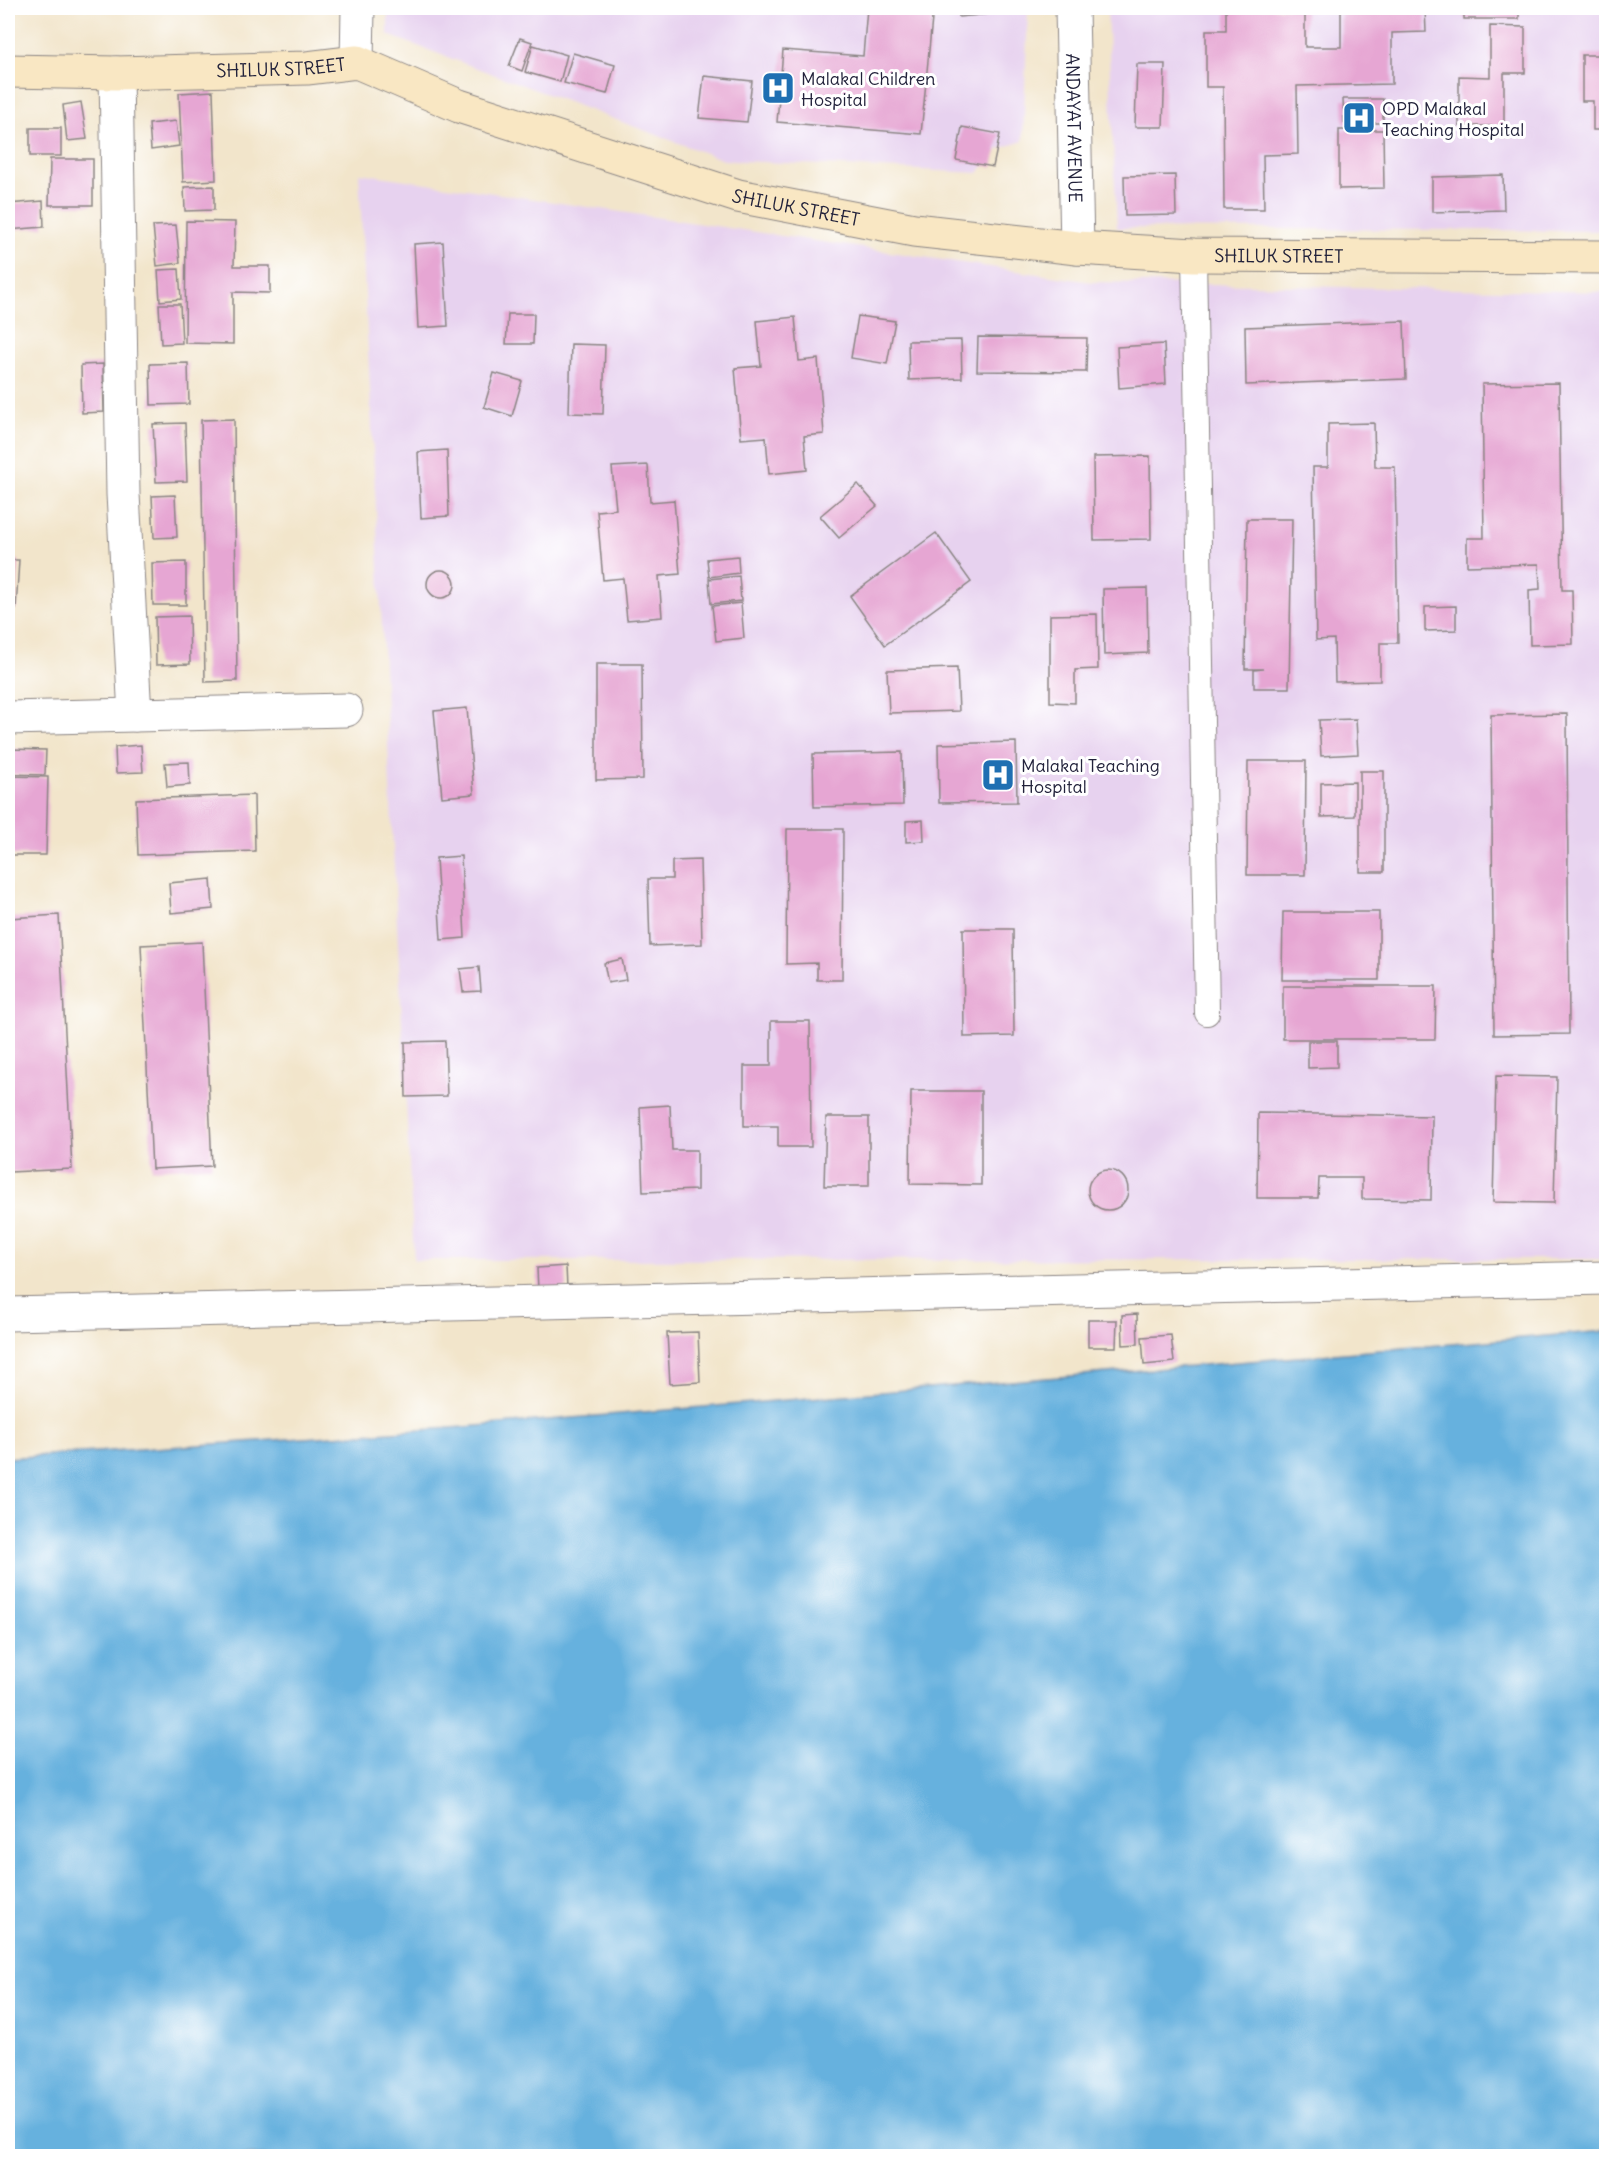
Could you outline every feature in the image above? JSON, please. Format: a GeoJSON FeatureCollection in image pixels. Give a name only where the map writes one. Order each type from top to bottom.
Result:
{"type":"FeatureCollection","features":[{"type":"Feature","properties":{"kind":"street"},"geometry":{"type":"LineString","coordinates":[[357,62],[358,8]]}},
{"type":"Feature","properties":{"kind":"street","name":"ANDAYAT AVENUE"},"geometry":{"type":"LineString","coordinates":[[1072,8],[1077,248]]}},
{"type":"Feature","properties":{"kind":"street","name":"SHILUK STREET"},"geometry":{"type":"LineString","coordinates":[[8,71],[116,73],[307,69],[357,62],[459,106],[738,196],[914,230],[1077,248],[1194,255],[1606,257]]}},
{"type":"Feature","properties":{"kind":"street"},"geometry":{"type":"LineString","coordinates":[[116,73],[123,494],[135,715]]}},
{"type":"Feature","properties":{"kind":"street"},"geometry":{"type":"LineString","coordinates":[[8,718],[346,710]]}},
{"type":"Feature","properties":{"kind":"street"},"geometry":{"type":"LineString","coordinates":[[8,1314],[1606,1278]]}},
{"type":"Feature","properties":{"kind":"lane"},"geometry":{"type":"LineString","coordinates":[[1194,255],[1207,1013]]}},
{"type":"Feature","properties":{"kind":"shaded area","name":"Malakal Children Hospital"},"geometry":{"type":"Polygon","coordinates":[[[388,8],[1028,8],[1023,141],[999,149],[978,173],[724,160],[388,35],[388,8]]]}},
{"type":"Feature","properties":{"kind":"shaded area","name":"OPD Malakal Teaching Hospital"},"geometry":{"type":"Polygon","coordinates":[[[1107,8],[1606,8],[1606,231],[1117,228],[1107,8]]]}},
{"type":"Feature","properties":{"kind":"shaded area","name":"Malakal Teaching Hospital"},"geometry":{"type":"Polygon","coordinates":[[[359,173],[1091,282],[1606,292],[1606,1259],[414,1260],[359,173]]]}},
{"type":"Feature","properties":{"kind":"water"},"geometry":{"type":"Polygon","coordinates":[[[1606,1331],[1606,2156],[8,2156],[8,1458],[465,1427],[1606,1331]]]}},
{"type":"Feature","properties":{"kind":"building"},"geometry":{"type":"Polygon","coordinates":[[[867,8],[933,8],[921,134],[777,122],[783,50],[863,56],[867,8]]]}},
{"type":"Feature","properties":{"kind":"building"},"geometry":{"type":"Polygon","coordinates":[[[958,8],[1002,8],[1002,13],[959,17],[958,8]]]}},
{"type":"Feature","properties":{"kind":"building"},"geometry":{"type":"Polygon","coordinates":[[[1226,8],[1305,8],[1305,47],[1341,47],[1341,8],[1425,8],[1426,32],[1392,33],[1392,84],[1297,86],[1298,154],[1263,155],[1264,209],[1224,209],[1223,87],[1206,87],[1206,30],[1226,30],[1226,8]]]}},
{"type":"Feature","properties":{"kind":"building"},"geometry":{"type":"Polygon","coordinates":[[[1464,8],[1519,8],[1519,19],[1464,19],[1464,8]]]}},
{"type":"Feature","properties":{"kind":"building"},"geometry":{"type":"Polygon","coordinates":[[[1490,26],[1525,27],[1525,73],[1504,73],[1504,126],[1459,126],[1459,76],[1490,77],[1490,26]]]}},
{"type":"Feature","properties":{"kind":"building"},"geometry":{"type":"Polygon","coordinates":[[[520,38],[532,42],[522,71],[509,66],[520,38]]]}},
{"type":"Feature","properties":{"kind":"building"},"geometry":{"type":"Polygon","coordinates":[[[533,45],[567,55],[560,82],[525,72],[533,45]]]}},
{"type":"Feature","properties":{"kind":"building"},"geometry":{"type":"Polygon","coordinates":[[[573,53],[615,65],[607,94],[564,83],[573,53]]]}},
{"type":"Feature","properties":{"kind":"building"},"geometry":{"type":"Polygon","coordinates":[[[1582,55],[1606,55],[1606,130],[1593,130],[1593,101],[1582,101],[1582,55]]]}},
{"type":"Feature","properties":{"kind":"building"},"geometry":{"type":"Polygon","coordinates":[[[1137,64],[1165,64],[1163,127],[1135,127],[1137,64]]]}},
{"type":"Feature","properties":{"kind":"building"},"geometry":{"type":"Polygon","coordinates":[[[704,76],[752,81],[747,122],[699,118],[704,76]]]}},
{"type":"Feature","properties":{"kind":"building"},"geometry":{"type":"Polygon","coordinates":[[[213,91],[216,180],[183,182],[179,93],[213,91]]]}},
{"type":"Feature","properties":{"kind":"building"},"geometry":{"type":"Polygon","coordinates":[[[1343,99],[1383,99],[1383,123],[1344,123],[1343,99]]]}},
{"type":"Feature","properties":{"kind":"building"},"geometry":{"type":"Polygon","coordinates":[[[81,102],[87,139],[67,141],[63,105],[81,102]]]}},
{"type":"Feature","properties":{"kind":"building"},"geometry":{"type":"Polygon","coordinates":[[[176,121],[179,146],[151,150],[149,124],[176,121]]]}},
{"type":"Feature","properties":{"kind":"building"},"geometry":{"type":"Polygon","coordinates":[[[962,127],[1000,134],[993,167],[956,160],[962,127]]]}},
{"type":"Feature","properties":{"kind":"building"},"geometry":{"type":"Polygon","coordinates":[[[30,128],[61,128],[61,156],[30,156],[30,128]]]}},
{"type":"Feature","properties":{"kind":"building"},"geometry":{"type":"Polygon","coordinates":[[[1339,130],[1383,130],[1384,188],[1339,189],[1339,130]]]}},
{"type":"Feature","properties":{"kind":"building"},"geometry":{"type":"Polygon","coordinates":[[[50,159],[93,159],[93,205],[49,205],[50,159]]]}},
{"type":"Feature","properties":{"kind":"building"},"geometry":{"type":"Polygon","coordinates":[[[1175,175],[1176,215],[1125,216],[1124,176],[1175,175]]]}},
{"type":"Feature","properties":{"kind":"building"},"geometry":{"type":"Polygon","coordinates":[[[1503,175],[1504,210],[1432,212],[1432,177],[1503,175]]]}},
{"type":"Feature","properties":{"kind":"building"},"geometry":{"type":"Polygon","coordinates":[[[214,186],[214,210],[185,211],[184,187],[214,186]]]}},
{"type":"Feature","properties":{"kind":"building"},"geometry":{"type":"Polygon","coordinates":[[[43,201],[44,227],[8,230],[8,204],[43,201]]]}},
{"type":"Feature","properties":{"kind":"building"},"geometry":{"type":"Polygon","coordinates":[[[186,221],[235,222],[234,266],[270,266],[270,293],[233,292],[233,344],[185,343],[186,221]]]}},
{"type":"Feature","properties":{"kind":"building"},"geometry":{"type":"Polygon","coordinates":[[[176,225],[180,263],[157,266],[153,226],[176,225]]]}},
{"type":"Feature","properties":{"kind":"building"},"geometry":{"type":"Polygon","coordinates":[[[443,242],[448,326],[418,328],[414,244],[443,242]]]}},
{"type":"Feature","properties":{"kind":"building"},"geometry":{"type":"Polygon","coordinates":[[[179,269],[181,299],[160,301],[158,270],[179,269]]]}},
{"type":"Feature","properties":{"kind":"building"},"geometry":{"type":"Polygon","coordinates":[[[159,304],[180,304],[182,343],[161,344],[159,304]]]}},
{"type":"Feature","properties":{"kind":"building"},"geometry":{"type":"Polygon","coordinates":[[[508,314],[534,314],[533,344],[506,344],[508,314]]]}},
{"type":"Feature","properties":{"kind":"building"},"geometry":{"type":"Polygon","coordinates":[[[858,316],[895,321],[887,364],[851,358],[858,316]]]}},
{"type":"Feature","properties":{"kind":"building"},"geometry":{"type":"Polygon","coordinates":[[[795,317],[799,361],[818,359],[824,434],[804,436],[807,470],[769,474],[766,437],[741,439],[735,368],[761,366],[757,321],[795,317]]]}},
{"type":"Feature","properties":{"kind":"building"},"geometry":{"type":"Polygon","coordinates":[[[1404,321],[1406,379],[1246,385],[1245,327],[1404,321]]]}},
{"type":"Feature","properties":{"kind":"building"},"geometry":{"type":"Polygon","coordinates":[[[978,337],[1087,338],[1086,372],[977,371],[978,337]]]}},
{"type":"Feature","properties":{"kind":"building"},"geometry":{"type":"Polygon","coordinates":[[[961,340],[962,378],[909,380],[908,341],[961,340]]]}},
{"type":"Feature","properties":{"kind":"building"},"geometry":{"type":"Polygon","coordinates":[[[571,344],[605,345],[603,414],[569,413],[571,344]]]}},
{"type":"Feature","properties":{"kind":"building"},"geometry":{"type":"Polygon","coordinates":[[[1164,344],[1166,384],[1119,388],[1117,347],[1164,344]]]}},
{"type":"Feature","properties":{"kind":"building"},"geometry":{"type":"Polygon","coordinates":[[[188,363],[189,404],[151,405],[150,364],[188,363]]]}},
{"type":"Feature","properties":{"kind":"building"},"geometry":{"type":"Polygon","coordinates":[[[103,364],[104,412],[82,413],[81,365],[103,364]]]}},
{"type":"Feature","properties":{"kind":"building"},"geometry":{"type":"Polygon","coordinates":[[[494,373],[522,381],[512,416],[484,407],[494,373]]]}},
{"type":"Feature","properties":{"kind":"building"},"geometry":{"type":"Polygon","coordinates":[[[1559,383],[1562,590],[1572,590],[1573,644],[1530,645],[1529,590],[1540,589],[1539,564],[1467,566],[1467,538],[1484,538],[1482,384],[1559,383]]]}},
{"type":"Feature","properties":{"kind":"building"},"geometry":{"type":"Polygon","coordinates":[[[234,419],[237,681],[205,682],[201,420],[234,419]]]}},
{"type":"Feature","properties":{"kind":"building"},"geometry":{"type":"Polygon","coordinates":[[[185,423],[187,481],[156,482],[153,424],[185,423]]]}},
{"type":"Feature","properties":{"kind":"building"},"geometry":{"type":"Polygon","coordinates":[[[1374,423],[1375,467],[1395,467],[1398,643],[1380,643],[1380,681],[1335,682],[1334,639],[1316,640],[1313,467],[1328,467],[1328,424],[1374,423]]]}},
{"type":"Feature","properties":{"kind":"building"},"geometry":{"type":"Polygon","coordinates":[[[447,450],[449,516],[421,518],[418,452],[447,450]]]}},
{"type":"Feature","properties":{"kind":"building"},"geometry":{"type":"Polygon","coordinates":[[[1150,456],[1151,539],[1094,540],[1093,457],[1150,456]]]}},
{"type":"Feature","properties":{"kind":"building"},"geometry":{"type":"Polygon","coordinates":[[[648,465],[650,502],[674,500],[680,574],[659,576],[662,617],[627,620],[623,578],[603,580],[597,511],[616,509],[612,467],[648,465]]]}},
{"type":"Feature","properties":{"kind":"building"},"geometry":{"type":"Polygon","coordinates":[[[858,484],[877,506],[839,538],[820,516],[858,484]]]}},
{"type":"Feature","properties":{"kind":"building"},"geometry":{"type":"Polygon","coordinates":[[[175,495],[177,537],[154,538],[152,496],[175,495]]]}},
{"type":"Feature","properties":{"kind":"building"},"geometry":{"type":"Polygon","coordinates":[[[1247,519],[1292,519],[1289,688],[1254,688],[1254,670],[1263,669],[1245,669],[1247,519]]]}},
{"type":"Feature","properties":{"kind":"building"},"geometry":{"type":"Polygon","coordinates":[[[936,533],[971,582],[885,645],[850,596],[936,533]]]}},
{"type":"Feature","properties":{"kind":"building"},"geometry":{"type":"Polygon","coordinates":[[[738,556],[739,573],[709,577],[707,559],[738,556]]]}},
{"type":"Feature","properties":{"kind":"building"},"geometry":{"type":"Polygon","coordinates":[[[8,560],[19,560],[16,609],[8,608],[8,560]]]}},
{"type":"Feature","properties":{"kind":"building"},"geometry":{"type":"Polygon","coordinates":[[[186,562],[186,605],[153,605],[152,563],[186,562]]]}},
{"type":"Feature","properties":{"kind":"building"},"geometry":{"type":"Polygon","coordinates":[[[441,570],[451,574],[455,584],[451,594],[441,598],[431,594],[427,584],[431,574],[441,570]]]}},
{"type":"Feature","properties":{"kind":"building"},"geometry":{"type":"Polygon","coordinates":[[[739,576],[741,601],[711,604],[709,579],[739,576]]]}},
{"type":"Feature","properties":{"kind":"building"},"geometry":{"type":"Polygon","coordinates":[[[1147,588],[1148,653],[1104,655],[1103,589],[1147,588]]]}},
{"type":"Feature","properties":{"kind":"building"},"geometry":{"type":"Polygon","coordinates":[[[741,603],[744,638],[716,641],[712,606],[741,603]]]}},
{"type":"Feature","properties":{"kind":"building"},"geometry":{"type":"Polygon","coordinates":[[[1456,606],[1456,630],[1425,631],[1425,607],[1456,606]]]}},
{"type":"Feature","properties":{"kind":"building"},"geometry":{"type":"Polygon","coordinates":[[[1097,614],[1098,669],[1075,670],[1075,703],[1050,702],[1050,615],[1097,614]]]}},
{"type":"Feature","properties":{"kind":"building"},"geometry":{"type":"Polygon","coordinates":[[[189,616],[190,664],[156,665],[155,617],[189,616]]]}},
{"type":"Feature","properties":{"kind":"building"},"geometry":{"type":"Polygon","coordinates":[[[596,664],[642,664],[643,779],[596,780],[596,664]]]}},
{"type":"Feature","properties":{"kind":"building"},"geometry":{"type":"Polygon","coordinates":[[[957,668],[959,711],[889,713],[887,670],[957,668]]]}},
{"type":"Feature","properties":{"kind":"building"},"geometry":{"type":"Polygon","coordinates":[[[467,708],[474,794],[442,797],[434,711],[467,708]]]}},
{"type":"Feature","properties":{"kind":"building"},"geometry":{"type":"Polygon","coordinates":[[[1567,714],[1569,1034],[1494,1035],[1491,715],[1567,714]]]}},
{"type":"Feature","properties":{"kind":"building"},"geometry":{"type":"Polygon","coordinates":[[[1356,719],[1358,754],[1321,756],[1319,720],[1356,719]]]}},
{"type":"Feature","properties":{"kind":"building"},"geometry":{"type":"Polygon","coordinates":[[[1016,742],[1017,802],[939,803],[938,744],[1016,742]]]}},
{"type":"Feature","properties":{"kind":"building"},"geometry":{"type":"Polygon","coordinates":[[[141,745],[143,772],[116,773],[115,747],[141,745]]]}},
{"type":"Feature","properties":{"kind":"building"},"geometry":{"type":"Polygon","coordinates":[[[9,749],[46,750],[45,775],[8,774],[9,749]]]}},
{"type":"Feature","properties":{"kind":"building"},"geometry":{"type":"Polygon","coordinates":[[[902,752],[903,805],[814,807],[813,754],[902,752]]]}},
{"type":"Feature","properties":{"kind":"building"},"geometry":{"type":"Polygon","coordinates":[[[1248,761],[1306,761],[1305,875],[1247,875],[1248,761]]]}},
{"type":"Feature","properties":{"kind":"building"},"geometry":{"type":"Polygon","coordinates":[[[189,762],[190,785],[167,787],[165,763],[189,762]]]}},
{"type":"Feature","properties":{"kind":"building"},"geometry":{"type":"Polygon","coordinates":[[[1360,771],[1384,771],[1384,872],[1360,872],[1360,771]]]}},
{"type":"Feature","properties":{"kind":"building"},"geometry":{"type":"Polygon","coordinates":[[[9,776],[48,777],[46,855],[8,855],[9,776]]]}},
{"type":"Feature","properties":{"kind":"building"},"geometry":{"type":"Polygon","coordinates":[[[1355,782],[1355,816],[1321,817],[1321,783],[1355,782]]]}},
{"type":"Feature","properties":{"kind":"building"},"geometry":{"type":"Polygon","coordinates":[[[254,795],[255,851],[138,855],[136,799],[254,795]]]}},
{"type":"Feature","properties":{"kind":"building"},"geometry":{"type":"Polygon","coordinates":[[[923,820],[924,841],[906,842],[906,821],[923,820]]]}},
{"type":"Feature","properties":{"kind":"building"},"geometry":{"type":"Polygon","coordinates":[[[787,829],[843,829],[842,980],[817,980],[817,963],[786,964],[787,829]]]}},
{"type":"Feature","properties":{"kind":"building"},"geometry":{"type":"Polygon","coordinates":[[[461,856],[465,938],[441,940],[436,858],[461,856]]]}},
{"type":"Feature","properties":{"kind":"building"},"geometry":{"type":"Polygon","coordinates":[[[700,860],[702,944],[650,946],[648,879],[672,879],[672,861],[700,860]]]}},
{"type":"Feature","properties":{"kind":"building"},"geometry":{"type":"Polygon","coordinates":[[[211,879],[213,909],[171,913],[169,883],[211,879]]]}},
{"type":"Feature","properties":{"kind":"building"},"geometry":{"type":"Polygon","coordinates":[[[1283,912],[1379,912],[1379,980],[1282,980],[1283,912]]]}},
{"type":"Feature","properties":{"kind":"building"},"geometry":{"type":"Polygon","coordinates":[[[59,915],[72,1169],[10,1172],[8,918],[59,915]]]}},
{"type":"Feature","properties":{"kind":"building"},"geometry":{"type":"Polygon","coordinates":[[[963,929],[1013,929],[1014,1036],[964,1037],[963,929]]]}},
{"type":"Feature","properties":{"kind":"building"},"geometry":{"type":"Polygon","coordinates":[[[202,942],[212,1166],[152,1169],[141,945],[202,942]]]}},
{"type":"Feature","properties":{"kind":"building"},"geometry":{"type":"Polygon","coordinates":[[[622,959],[626,980],[608,983],[604,963],[622,959]]]}},
{"type":"Feature","properties":{"kind":"building"},"geometry":{"type":"Polygon","coordinates":[[[479,967],[481,991],[463,992],[460,969],[479,967]]]}},
{"type":"Feature","properties":{"kind":"building"},"geometry":{"type":"Polygon","coordinates":[[[1283,986],[1436,986],[1435,1039],[1283,1039],[1283,986]]]}},
{"type":"Feature","properties":{"kind":"building"},"geometry":{"type":"Polygon","coordinates":[[[771,1021],[810,1021],[811,1147],[778,1147],[778,1126],[744,1126],[744,1066],[771,1066],[771,1021]]]}},
{"type":"Feature","properties":{"kind":"building"},"geometry":{"type":"Polygon","coordinates":[[[445,1041],[447,1096],[406,1097],[405,1042],[445,1041]]]}},
{"type":"Feature","properties":{"kind":"building"},"geometry":{"type":"Polygon","coordinates":[[[1308,1041],[1337,1041],[1337,1067],[1308,1068],[1308,1041]]]}},
{"type":"Feature","properties":{"kind":"building"},"geometry":{"type":"Polygon","coordinates":[[[1496,1076],[1557,1077],[1554,1203],[1493,1202],[1496,1076]]]}},
{"type":"Feature","properties":{"kind":"building"},"geometry":{"type":"Polygon","coordinates":[[[911,1091],[981,1091],[981,1185],[910,1184],[911,1091]]]}},
{"type":"Feature","properties":{"kind":"building"},"geometry":{"type":"Polygon","coordinates":[[[670,1105],[672,1150],[697,1150],[697,1190],[643,1192],[640,1107],[670,1105]]]}},
{"type":"Feature","properties":{"kind":"building"},"geometry":{"type":"Polygon","coordinates":[[[1258,1113],[1432,1116],[1431,1200],[1362,1199],[1362,1178],[1319,1178],[1318,1198],[1257,1198],[1258,1113]]]}},
{"type":"Feature","properties":{"kind":"building"},"geometry":{"type":"Polygon","coordinates":[[[826,1117],[869,1117],[869,1186],[824,1186],[826,1117]]]}},
{"type":"Feature","properties":{"kind":"building"},"geometry":{"type":"Polygon","coordinates":[[[1108,1170],[1122,1176],[1128,1190],[1122,1204],[1108,1210],[1094,1204],[1088,1190],[1094,1176],[1108,1170]]]}},
{"type":"Feature","properties":{"kind":"building"},"geometry":{"type":"Polygon","coordinates":[[[566,1266],[567,1288],[538,1290],[537,1268],[566,1266]]]}},
{"type":"Feature","properties":{"kind":"building"},"geometry":{"type":"Polygon","coordinates":[[[1137,1314],[1138,1344],[1123,1345],[1122,1315],[1137,1314]]]}},
{"type":"Feature","properties":{"kind":"building"},"geometry":{"type":"Polygon","coordinates":[[[1088,1320],[1117,1320],[1116,1347],[1088,1347],[1088,1320]]]}},
{"type":"Feature","properties":{"kind":"building"},"geometry":{"type":"Polygon","coordinates":[[[698,1332],[700,1382],[670,1384],[667,1333],[698,1332]]]}},
{"type":"Feature","properties":{"kind":"building"},"geometry":{"type":"Polygon","coordinates":[[[1171,1335],[1174,1362],[1144,1365],[1142,1337],[1171,1335]]]}},
{"type":"Feature","properties":{"kind":"place","name":"Malakal Children Hospital"},"geometry":{"type":"Point","coordinates":[778,88]}},
{"type":"Feature","properties":{"kind":"place","name":"OPD Malakal Teaching Hospital"},"geometry":{"type":"Point","coordinates":[1359,118]}},
{"type":"Feature","properties":{"kind":"place","name":"Malakal Teaching Hospital"},"geometry":{"type":"Point","coordinates":[998,775]}}]}
